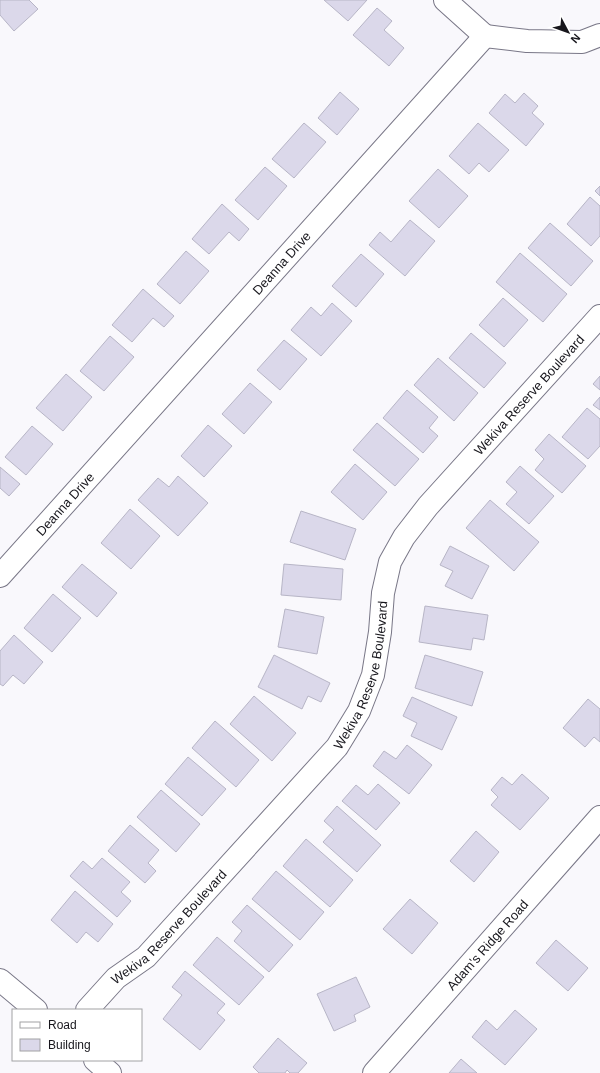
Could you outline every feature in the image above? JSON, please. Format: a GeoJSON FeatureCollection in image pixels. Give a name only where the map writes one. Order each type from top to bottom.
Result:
{"type":"FeatureCollection","features":[{"type":"Feature","properties":{"kind":"street"},"geometry":{"type":"LineString","coordinates":[[445,0],[485,36],[527,41],[582,42],[600,35]]}},
{"type":"Feature","properties":{"kind":"street","name":"Deanna Drive"},"geometry":{"type":"LineString","coordinates":[[0,576],[485,36]]}},
{"type":"Feature","properties":{"kind":"street","name":"Wekiva Reserve Boulevard"},"geometry":{"type":"LineString","coordinates":[[87,1009],[116,978],[146,957],[337,747],[359,711],[373,675],[380,632],[382,593],[390,562],[404,537],[428,506],[600,316]]}},
{"type":"Feature","properties":{"kind":"street","name":"Adam's Ridge Road"},"geometry":{"type":"LineString","coordinates":[[374,1073],[600,817]]}},
{"type":"Feature","properties":{"kind":"street"},"geometry":{"type":"LineString","coordinates":[[0,980],[35,1009]]}},
{"type":"Feature","properties":{"kind":"street"},"geometry":{"type":"LineString","coordinates":[[96,1061],[110,1073]]}},
{"type":"Feature","properties":{"kind":"building"},"geometry":{"type":"Polygon","coordinates":[[[0,0],[29,0],[38,9],[14,31],[0,15],[0,0]]]}},
{"type":"Feature","properties":{"kind":"building"},"geometry":{"type":"Polygon","coordinates":[[[324,0],[367,0],[348,21],[324,0]]]}},
{"type":"Feature","properties":{"kind":"building"},"geometry":{"type":"Polygon","coordinates":[[[377,8],[392,21],[384,30],[404,48],[389,66],[353,35],[377,8]]]}},
{"type":"Feature","properties":{"kind":"building"},"geometry":{"type":"Polygon","coordinates":[[[340,92],[359,109],[337,135],[318,118],[340,92]]]}},
{"type":"Feature","properties":{"kind":"building"},"geometry":{"type":"Polygon","coordinates":[[[524,93],[538,106],[532,113],[544,124],[526,146],[489,113],[505,94],[515,103],[524,93]]]}},
{"type":"Feature","properties":{"kind":"building"},"geometry":{"type":"Polygon","coordinates":[[[304,123],[326,142],[294,178],[272,159],[304,123]]]}},
{"type":"Feature","properties":{"kind":"building"},"geometry":{"type":"Polygon","coordinates":[[[478,123],[509,150],[489,172],[479,163],[469,174],[449,156],[478,123]]]}},
{"type":"Feature","properties":{"kind":"building"},"geometry":{"type":"Polygon","coordinates":[[[265,167],[287,186],[258,220],[235,200],[265,167]]]}},
{"type":"Feature","properties":{"kind":"building"},"geometry":{"type":"Polygon","coordinates":[[[438,169],[468,196],[439,228],[409,201],[438,169]]]}},
{"type":"Feature","properties":{"kind":"building"},"geometry":{"type":"Polygon","coordinates":[[[600,186],[600,196],[595,191],[600,186]]]}},
{"type":"Feature","properties":{"kind":"building"},"geometry":{"type":"Polygon","coordinates":[[[590,197],[600,206],[600,236],[591,246],[567,224],[590,197]]]}},
{"type":"Feature","properties":{"kind":"building"},"geometry":{"type":"Polygon","coordinates":[[[222,204],[249,229],[239,241],[229,232],[209,254],[192,239],[222,204]]]}},
{"type":"Feature","properties":{"kind":"building"},"geometry":{"type":"Polygon","coordinates":[[[410,220],[435,241],[405,276],[369,245],[380,232],[391,242],[410,220]]]}},
{"type":"Feature","properties":{"kind":"building"},"geometry":{"type":"Polygon","coordinates":[[[550,223],[593,261],[571,286],[528,248],[550,223]]]}},
{"type":"Feature","properties":{"kind":"building"},"geometry":{"type":"Polygon","coordinates":[[[186,251],[209,271],[180,304],[157,284],[186,251]]]}},
{"type":"Feature","properties":{"kind":"building"},"geometry":{"type":"Polygon","coordinates":[[[520,253],[567,294],[543,322],[496,282],[520,253]]]}},
{"type":"Feature","properties":{"kind":"building"},"geometry":{"type":"Polygon","coordinates":[[[361,254],[384,274],[356,307],[332,286],[361,254]]]}},
{"type":"Feature","properties":{"kind":"building"},"geometry":{"type":"Polygon","coordinates":[[[143,289],[174,316],[164,327],[153,318],[132,342],[112,325],[143,289]]]}},
{"type":"Feature","properties":{"kind":"building"},"geometry":{"type":"Polygon","coordinates":[[[503,298],[528,320],[504,347],[479,325],[503,298]]]}},
{"type":"Feature","properties":{"kind":"building"},"geometry":{"type":"Polygon","coordinates":[[[332,303],[352,321],[321,356],[291,330],[311,307],[321,316],[332,303]]]}},
{"type":"Feature","properties":{"kind":"building"},"geometry":{"type":"Polygon","coordinates":[[[471,333],[506,363],[484,388],[449,358],[471,333]]]}},
{"type":"Feature","properties":{"kind":"building"},"geometry":{"type":"Polygon","coordinates":[[[110,336],[134,357],[104,391],[80,371],[110,336]]]}},
{"type":"Feature","properties":{"kind":"building"},"geometry":{"type":"Polygon","coordinates":[[[284,340],[307,359],[280,390],[257,370],[284,340]]]}},
{"type":"Feature","properties":{"kind":"building"},"geometry":{"type":"Polygon","coordinates":[[[438,358],[478,393],[454,421],[414,385],[438,358]]]}},
{"type":"Feature","properties":{"kind":"building"},"geometry":{"type":"Polygon","coordinates":[[[66,374],[92,397],[63,431],[36,408],[66,374]]]}},
{"type":"Feature","properties":{"kind":"building"},"geometry":{"type":"Polygon","coordinates":[[[600,376],[600,390],[593,384],[600,376]]]}},
{"type":"Feature","properties":{"kind":"building"},"geometry":{"type":"Polygon","coordinates":[[[250,383],[272,402],[244,434],[222,414],[250,383]]]}},
{"type":"Feature","properties":{"kind":"building"},"geometry":{"type":"Polygon","coordinates":[[[407,390],[438,417],[429,428],[438,436],[423,453],[383,418],[407,390]]]}},
{"type":"Feature","properties":{"kind":"building"},"geometry":{"type":"Polygon","coordinates":[[[600,397],[600,410],[593,405],[600,397]]]}},
{"type":"Feature","properties":{"kind":"building"},"geometry":{"type":"Polygon","coordinates":[[[587,408],[600,419],[600,446],[588,459],[562,437],[587,408]]]}},
{"type":"Feature","properties":{"kind":"building"},"geometry":{"type":"Polygon","coordinates":[[[377,423],[419,459],[395,486],[353,450],[377,423]]]}},
{"type":"Feature","properties":{"kind":"building"},"geometry":{"type":"Polygon","coordinates":[[[208,425],[232,446],[204,477],[181,456],[208,425]]]}},
{"type":"Feature","properties":{"kind":"building"},"geometry":{"type":"Polygon","coordinates":[[[32,426],[53,444],[26,475],[5,457],[32,426]]]}},
{"type":"Feature","properties":{"kind":"building"},"geometry":{"type":"Polygon","coordinates":[[[549,434],[586,466],[562,493],[535,470],[544,459],[535,450],[549,434]]]}},
{"type":"Feature","properties":{"kind":"building"},"geometry":{"type":"Polygon","coordinates":[[[355,464],[387,492],[363,520],[331,492],[355,464]]]}},
{"type":"Feature","properties":{"kind":"building"},"geometry":{"type":"Polygon","coordinates":[[[520,466],[554,496],[529,524],[506,504],[517,492],[506,482],[520,466]]]}},
{"type":"Feature","properties":{"kind":"building"},"geometry":{"type":"Polygon","coordinates":[[[0,467],[20,484],[9,496],[0,488],[0,467]]]}},
{"type":"Feature","properties":{"kind":"building"},"geometry":{"type":"Polygon","coordinates":[[[178,476],[208,503],[178,536],[138,500],[158,478],[169,487],[178,476]]]}},
{"type":"Feature","properties":{"kind":"building"},"geometry":{"type":"Polygon","coordinates":[[[490,500],[539,542],[514,571],[466,528],[490,500]]]}},
{"type":"Feature","properties":{"kind":"building"},"geometry":{"type":"Polygon","coordinates":[[[130,509],[160,536],[131,569],[101,543],[130,509]]]}},
{"type":"Feature","properties":{"kind":"building"},"geometry":{"type":"Polygon","coordinates":[[[301,511],[356,529],[345,560],[290,542],[301,511]]]}},
{"type":"Feature","properties":{"kind":"building"},"geometry":{"type":"Polygon","coordinates":[[[450,546],[489,566],[472,599],[445,586],[453,571],[440,565],[450,546]]]}},
{"type":"Feature","properties":{"kind":"building"},"geometry":{"type":"Polygon","coordinates":[[[82,564],[117,593],[97,617],[62,587],[82,564]]]}},
{"type":"Feature","properties":{"kind":"building"},"geometry":{"type":"Polygon","coordinates":[[[284,564],[343,569],[341,600],[281,595],[284,564]]]}},
{"type":"Feature","properties":{"kind":"building"},"geometry":{"type":"Polygon","coordinates":[[[53,594],[81,618],[52,652],[24,628],[53,594]]]}},
{"type":"Feature","properties":{"kind":"building"},"geometry":{"type":"Polygon","coordinates":[[[425,606],[488,615],[484,640],[473,638],[471,650],[419,642],[425,606]]]}},
{"type":"Feature","properties":{"kind":"building"},"geometry":{"type":"Polygon","coordinates":[[[285,609],[324,617],[317,654],[278,647],[285,609]]]}},
{"type":"Feature","properties":{"kind":"building"},"geometry":{"type":"Polygon","coordinates":[[[14,635],[43,662],[24,684],[13,675],[3,686],[0,684],[0,651],[14,635]]]}},
{"type":"Feature","properties":{"kind":"building"},"geometry":{"type":"Polygon","coordinates":[[[274,655],[330,683],[321,702],[308,696],[302,709],[258,687],[274,655]]]}},
{"type":"Feature","properties":{"kind":"building"},"geometry":{"type":"Polygon","coordinates":[[[425,655],[483,672],[472,706],[415,688],[425,655]]]}},
{"type":"Feature","properties":{"kind":"building"},"geometry":{"type":"Polygon","coordinates":[[[254,696],[296,733],[272,761],[230,724],[254,696]]]}},
{"type":"Feature","properties":{"kind":"building"},"geometry":{"type":"Polygon","coordinates":[[[412,697],[457,717],[442,750],[411,736],[417,723],[403,716],[412,697]]]}},
{"type":"Feature","properties":{"kind":"building"},"geometry":{"type":"Polygon","coordinates":[[[588,699],[600,709],[600,742],[594,737],[585,747],[563,728],[588,699]]]}},
{"type":"Feature","properties":{"kind":"building"},"geometry":{"type":"Polygon","coordinates":[[[215,721],[259,760],[236,787],[192,748],[215,721]]]}},
{"type":"Feature","properties":{"kind":"building"},"geometry":{"type":"Polygon","coordinates":[[[407,745],[432,765],[409,794],[373,766],[384,751],[396,759],[407,745]]]}},
{"type":"Feature","properties":{"kind":"building"},"geometry":{"type":"Polygon","coordinates":[[[188,757],[226,789],[202,816],[165,784],[188,757]]]}},
{"type":"Feature","properties":{"kind":"building"},"geometry":{"type":"Polygon","coordinates":[[[522,774],[549,798],[520,830],[491,805],[498,797],[491,790],[502,777],[512,785],[522,774]]]}},
{"type":"Feature","properties":{"kind":"building"},"geometry":{"type":"Polygon","coordinates":[[[378,784],[400,803],[376,830],[342,801],[356,785],[368,795],[378,784]]]}},
{"type":"Feature","properties":{"kind":"building"},"geometry":{"type":"Polygon","coordinates":[[[161,790],[200,824],[176,852],[137,817],[161,790]]]}},
{"type":"Feature","properties":{"kind":"building"},"geometry":{"type":"Polygon","coordinates":[[[337,806],[381,845],[357,872],[323,842],[334,830],[324,821],[337,806]]]}},
{"type":"Feature","properties":{"kind":"building"},"geometry":{"type":"Polygon","coordinates":[[[130,825],[159,850],[148,863],[156,871],[145,883],[108,851],[130,825]]]}},
{"type":"Feature","properties":{"kind":"building"},"geometry":{"type":"Polygon","coordinates":[[[476,831],[499,852],[474,882],[450,861],[476,831]]]}},
{"type":"Feature","properties":{"kind":"building"},"geometry":{"type":"Polygon","coordinates":[[[306,839],[353,880],[330,907],[283,866],[306,839]]]}},
{"type":"Feature","properties":{"kind":"building"},"geometry":{"type":"Polygon","coordinates":[[[102,858],[130,882],[121,892],[131,901],[117,917],[70,876],[83,861],[92,869],[102,858]]]}},
{"type":"Feature","properties":{"kind":"building"},"geometry":{"type":"Polygon","coordinates":[[[276,871],[324,912],[300,940],[252,899],[276,871]]]}},
{"type":"Feature","properties":{"kind":"building"},"geometry":{"type":"Polygon","coordinates":[[[75,891],[113,924],[98,942],[86,932],[77,943],[51,920],[75,891]]]}},
{"type":"Feature","properties":{"kind":"building"},"geometry":{"type":"Polygon","coordinates":[[[410,899],[438,923],[412,954],[383,929],[410,899]]]}},
{"type":"Feature","properties":{"kind":"building"},"geometry":{"type":"Polygon","coordinates":[[[247,905],[293,945],[269,972],[234,941],[242,931],[232,922],[247,905]]]}},
{"type":"Feature","properties":{"kind":"building"},"geometry":{"type":"Polygon","coordinates":[[[217,937],[264,977],[239,1005],[193,965],[217,937]]]}},
{"type":"Feature","properties":{"kind":"building"},"geometry":{"type":"Polygon","coordinates":[[[556,940],[588,968],[568,991],[536,963],[556,940]]]}},
{"type":"Feature","properties":{"kind":"building"},"geometry":{"type":"Polygon","coordinates":[[[185,971],[225,1004],[217,1013],[225,1020],[200,1050],[163,1019],[182,995],[172,987],[185,971]]]}},
{"type":"Feature","properties":{"kind":"building"},"geometry":{"type":"Polygon","coordinates":[[[356,977],[370,1007],[354,1015],[356,1021],[334,1031],[317,994],[356,977]]]}},
{"type":"Feature","properties":{"kind":"building"},"geometry":{"type":"Polygon","coordinates":[[[515,1010],[537,1029],[505,1065],[472,1037],[486,1020],[497,1030],[515,1010]]]}},
{"type":"Feature","properties":{"kind":"building"},"geometry":{"type":"Polygon","coordinates":[[[278,1038],[307,1063],[298,1073],[290,1073],[287,1070],[285,1073],[259,1073],[253,1067],[278,1038]]]}},
{"type":"Feature","properties":{"kind":"building"},"geometry":{"type":"Polygon","coordinates":[[[461,1059],[477,1073],[449,1073],[461,1059]]]}}]}
